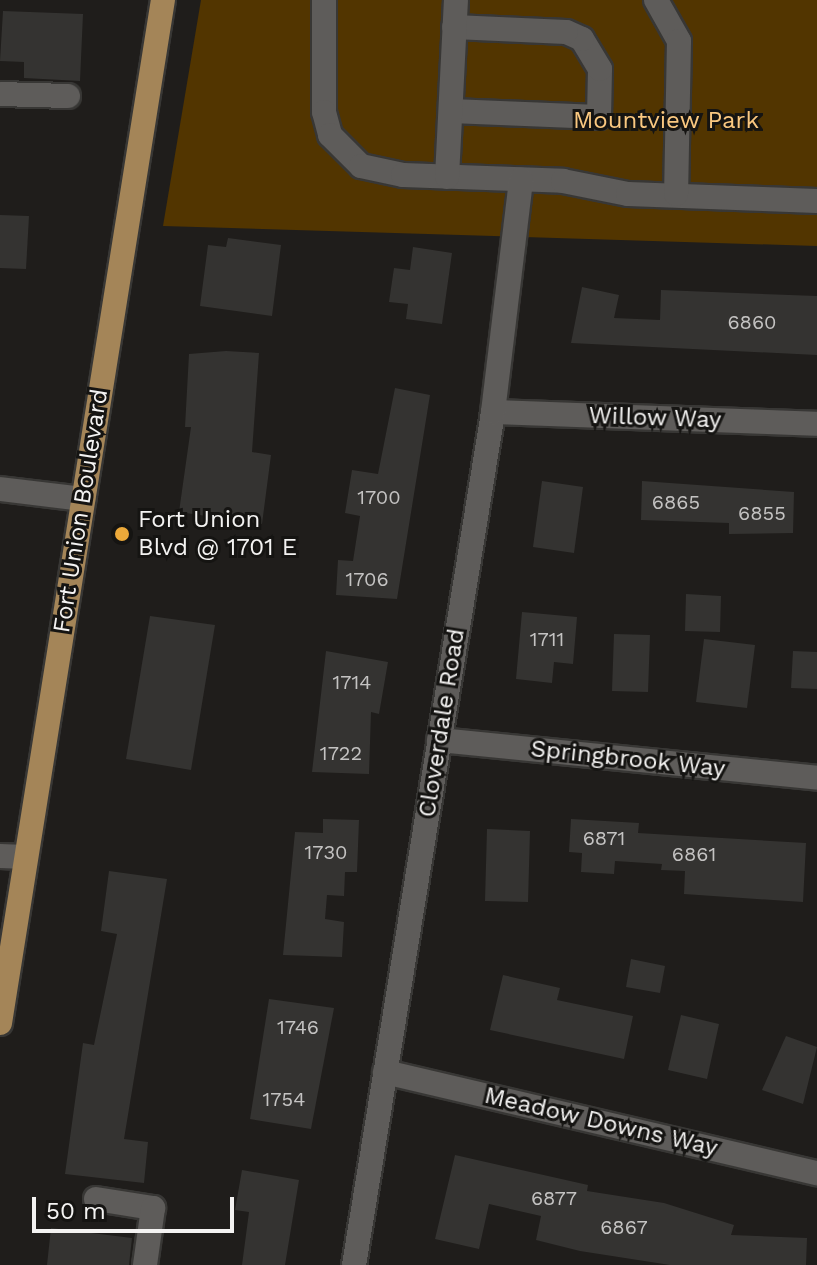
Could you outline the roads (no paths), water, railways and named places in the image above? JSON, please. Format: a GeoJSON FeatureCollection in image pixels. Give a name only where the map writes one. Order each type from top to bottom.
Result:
{"type":"FeatureCollection","features":[{"type":"Feature","properties":{"kind":"main road","name":"Fort Union Boulevard"},"geometry":{"type":"LineString","coordinates":[[0,1023],[163,0]]}},
{"type":"Feature","properties":{"kind":"street"},"geometry":{"type":"LineString","coordinates":[[324,0],[324,112],[330,135],[343,153],[371,169],[676,194],[817,201]]}},
{"type":"Feature","properties":{"kind":"street"},"geometry":{"type":"LineString","coordinates":[[447,177],[456,0]]}},
{"type":"Feature","properties":{"kind":"street"},"geometry":{"type":"LineString","coordinates":[[656,0],[679,41],[676,194]]}},
{"type":"Feature","properties":{"kind":"street"},"geometry":{"type":"LineString","coordinates":[[451,111],[599,117],[600,69],[582,39],[566,32],[454,27]]}},
{"type":"Feature","properties":{"kind":"street"},"geometry":{"type":"LineString","coordinates":[[0,94],[68,96]]}},
{"type":"Feature","properties":{"kind":"street","name":"Cloverdale Road"},"geometry":{"type":"LineString","coordinates":[[354,1265],[493,412],[521,180]]}},
{"type":"Feature","properties":{"kind":"street","name":"Willow Way"},"geometry":{"type":"LineString","coordinates":[[493,412],[817,424]]}},
{"type":"Feature","properties":{"kind":"street"},"geometry":{"type":"LineString","coordinates":[[0,489],[83,499]]}},
{"type":"Feature","properties":{"kind":"street","name":"Springbrook Way"},"geometry":{"type":"LineString","coordinates":[[439,740],[817,778]]}},
{"type":"Feature","properties":{"kind":"street"},"geometry":{"type":"LineString","coordinates":[[0,856],[26,857]]}},
{"type":"Feature","properties":{"kind":"street","name":"Meadow Downs Way"},"geometry":{"type":"LineString","coordinates":[[385,1072],[817,1173]]}},
{"type":"Feature","properties":{"kind":"street"},"geometry":{"type":"LineString","coordinates":[[96,1199],[153,1208],[145,1265]]}},
{"type":"Feature","properties":{"kind":"place","name":"Fort Union Blvd @ 1701 E"},"geometry":{"type":"Point","coordinates":[122,534]}},
{"type":"Feature","properties":{"kind":"park label","name":"Mountview Park"},"geometry":{"type":"Point","coordinates":[666,121]}}]}
